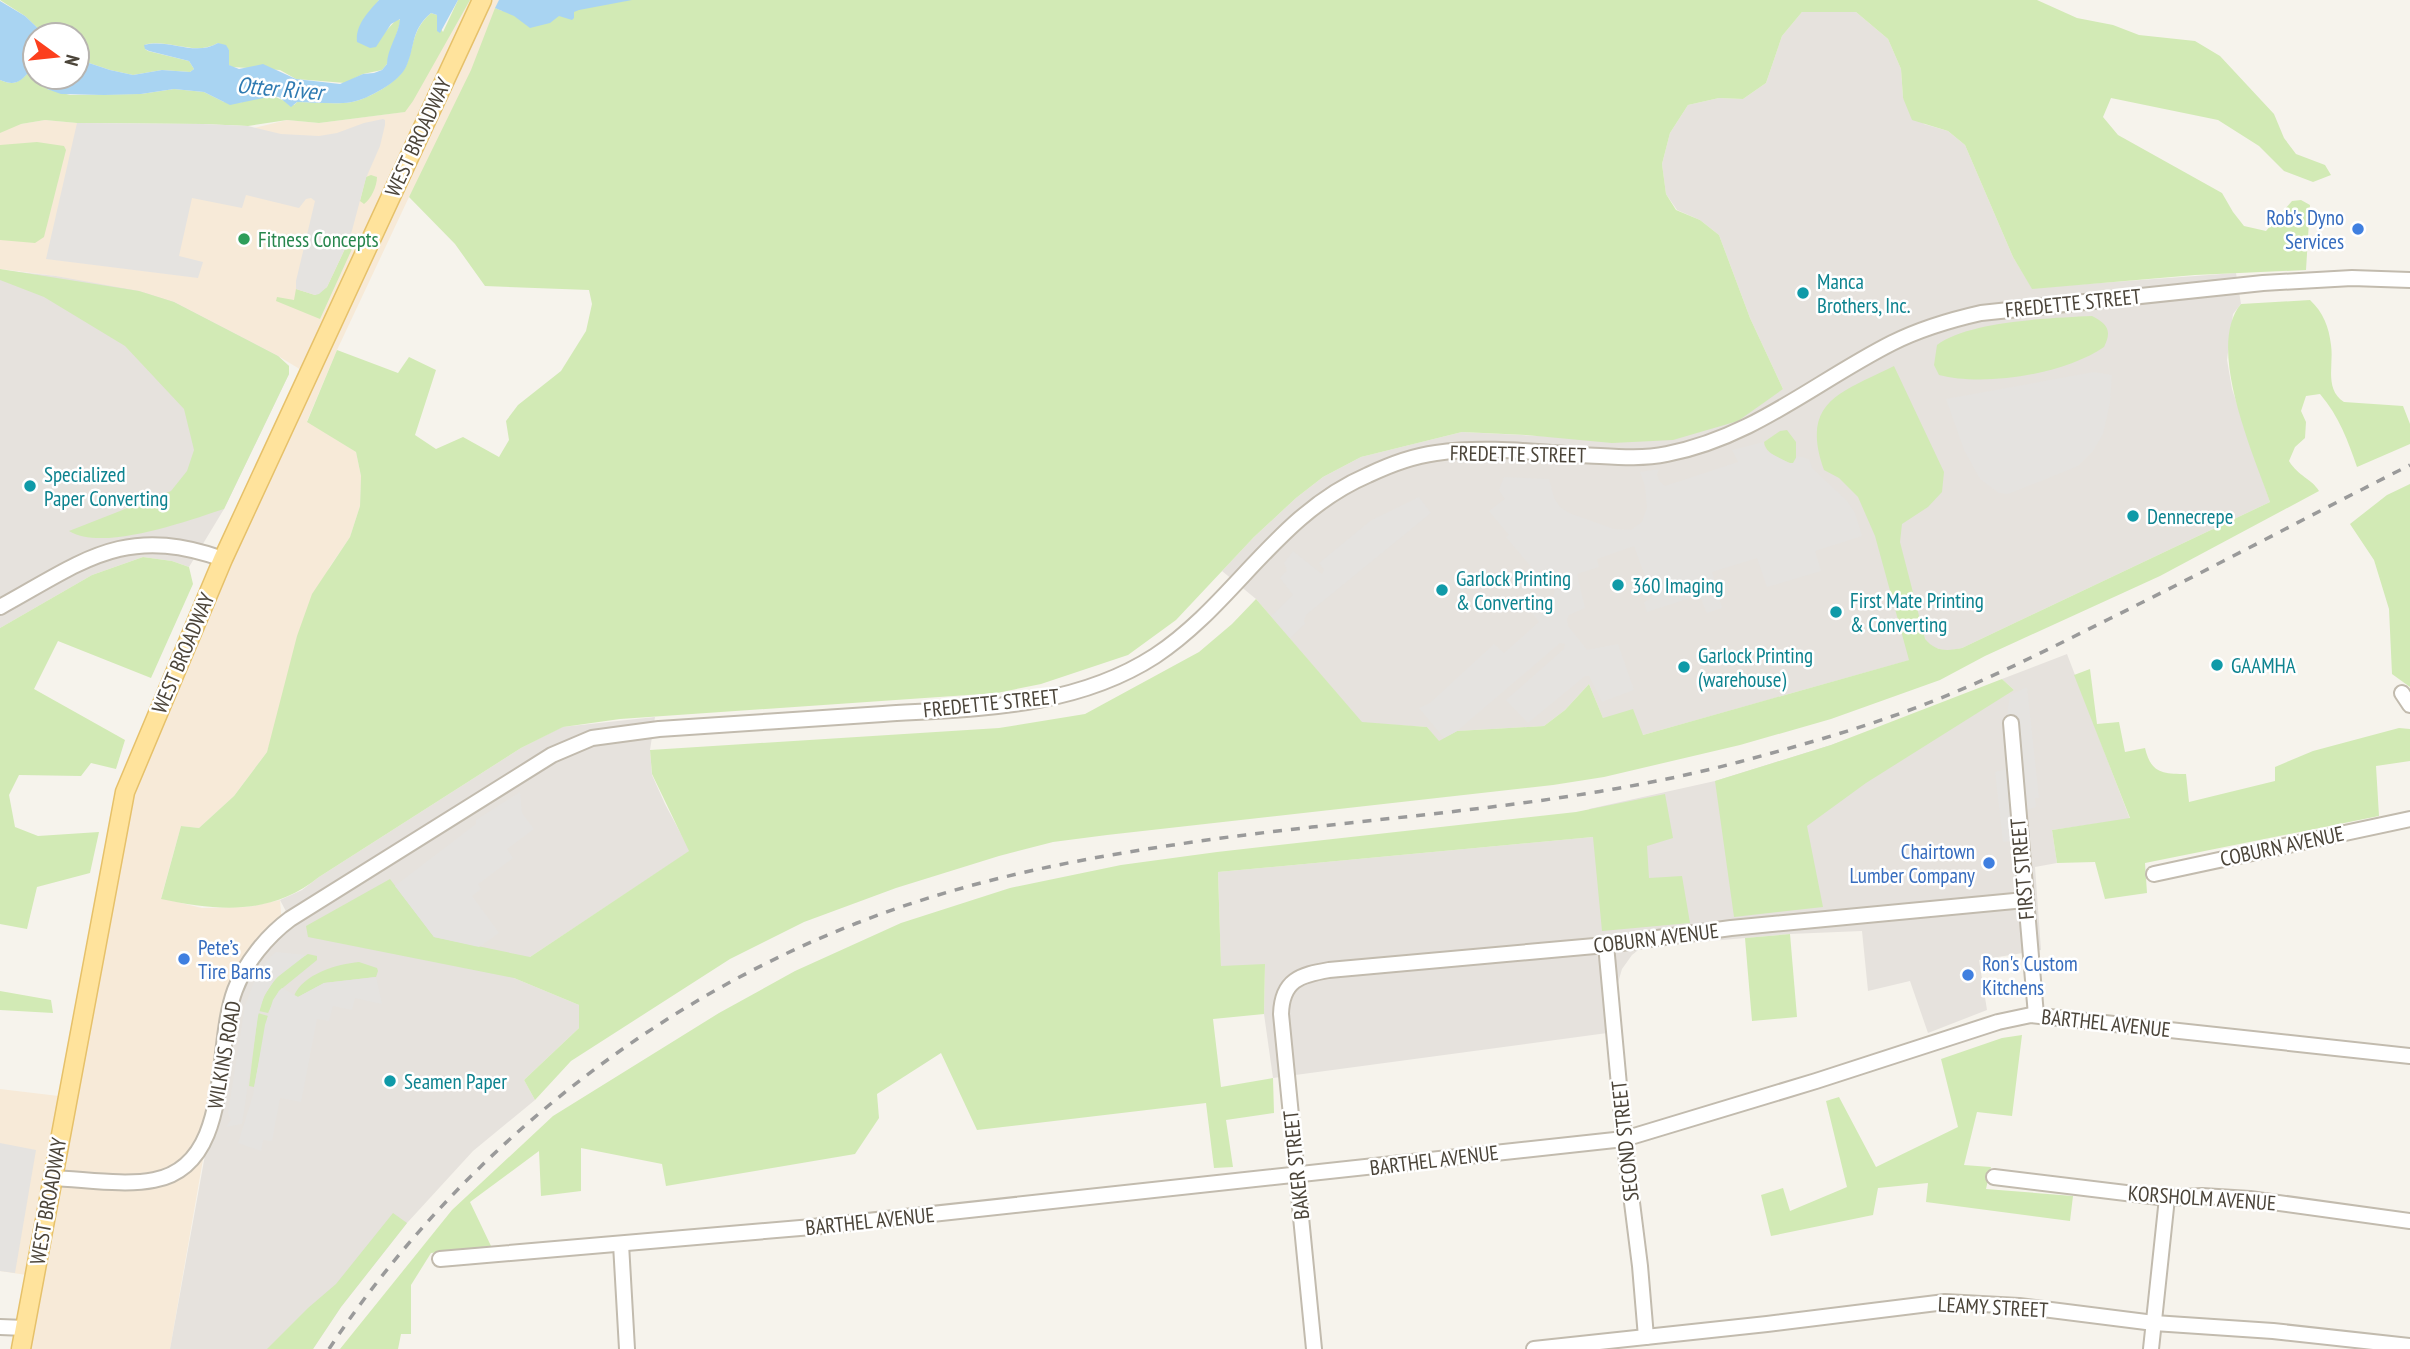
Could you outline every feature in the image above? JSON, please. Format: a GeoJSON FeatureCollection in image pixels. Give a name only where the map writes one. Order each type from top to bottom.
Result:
{"type":"FeatureCollection","features":[{"type":"Feature","properties":{"kind":"main road","name":"WEST BROADWAY"},"geometry":{"type":"LineString","coordinates":[[21,1349],[125,792],[223,559],[482,0]]}},
{"type":"Feature","properties":{"kind":"street","name":"FREDETTE STREET"},"geometry":{"type":"LineString","coordinates":[[553,755],[583,741],[627,732],[999,706],[1045,700],[1086,690],[1137,667],[1168,647],[1212,607],[1290,525],[1320,502],[1363,476],[1416,457],[1460,450],[1643,457],[1686,450],[1752,425],[1892,344],[1930,327],[1981,313],[2263,283],[2352,278],[2410,280]]}},
{"type":"Feature","properties":{"kind":"street"},"geometry":{"type":"LineString","coordinates":[[0,607],[85,561],[114,549],[167,544],[194,549],[223,559]]}},
{"type":"Feature","properties":{"kind":"street","name":"FIRST STREET"},"geometry":{"type":"LineString","coordinates":[[2011,723],[2036,1015]]}},
{"type":"Feature","properties":{"kind":"street","name":"WILKINS ROAD"},"geometry":{"type":"LineString","coordinates":[[52,1178],[145,1182],[169,1175],[183,1167],[199,1149],[211,1128],[228,1013],[235,989],[249,963],[273,934],[307,908],[553,755]]}},
{"type":"Feature","properties":{"kind":"street","name":"COBURN AVENUE"},"geometry":{"type":"LineString","coordinates":[[2154,874],[2410,819]]}},
{"type":"Feature","properties":{"kind":"street","name":"COBURN AVENUE"},"geometry":{"type":"LineString","coordinates":[[1290,984],[1304,975],[1329,970],[1606,945],[1731,928],[2025,900]]}},
{"type":"Feature","properties":{"kind":"street","name":"SECOND STREET"},"geometry":{"type":"LineString","coordinates":[[1606,945],[1646,1337]]}},
{"type":"Feature","properties":{"kind":"street","name":"BAKER STREET"},"geometry":{"type":"LineString","coordinates":[[1290,984],[1283,996],[1281,1014],[1314,1349]]}},
{"type":"Feature","properties":{"kind":"street","name":"BARTHEL AVENUE"},"geometry":{"type":"LineString","coordinates":[[440,1259],[812,1227],[1624,1139],[1816,1081],[1998,1021],[2036,1015],[2410,1056]]}},
{"type":"Feature","properties":{"kind":"street","name":"KORSHOLM AVENUE"},"geometry":{"type":"LineString","coordinates":[[1994,1177],[2167,1198],[2202,1196],[2250,1199],[2410,1222]]}},
{"type":"Feature","properties":{"kind":"street"},"geometry":{"type":"LineString","coordinates":[[2151,1349],[2167,1198]]}},
{"type":"Feature","properties":{"kind":"street"},"geometry":{"type":"LineString","coordinates":[[621,1244],[627,1349]]}},
{"type":"Feature","properties":{"kind":"street","name":"LEAMY STREET"},"geometry":{"type":"LineString","coordinates":[[1534,1349],[1945,1302],[2019,1306],[2154,1323],[2273,1331],[2410,1346]]}},
{"type":"Feature","properties":{"kind":"street"},"geometry":{"type":"LineString","coordinates":[[0,1327],[24,1328]]}},
{"type":"Feature","properties":{"kind":"shaded area"},"geometry":{"type":"Polygon","coordinates":[[[466,0],[511,0],[409,197],[337,350],[307,421],[356,452],[361,476],[360,506],[350,537],[329,568],[267,752],[234,796],[199,828],[181,826],[161,898],[202,908],[248,907],[280,900],[282,925],[221,1056],[170,1349],[21,1349],[33,1276],[0,1271],[0,1089],[67,1097],[125,792],[308,374],[174,302],[56,276],[0,269],[0,121],[21,124],[45,120],[254,128],[287,120],[319,123],[404,112],[466,0]]]}},
{"type":"Feature","properties":{"kind":"shaded area"},"geometry":{"type":"Polygon","coordinates":[[[1802,12],[1856,12],[1888,39],[1901,69],[1903,98],[1924,124],[1948,131],[1965,145],[2013,257],[2032,288],[2236,273],[2241,304],[2233,314],[2227,360],[2232,389],[2270,502],[1962,648],[1947,651],[1932,647],[1910,660],[1643,735],[1603,718],[1589,684],[1565,710],[1544,726],[1457,731],[1439,742],[1427,727],[1362,723],[1256,599],[1222,571],[1296,498],[1323,477],[1361,457],[1462,432],[1561,437],[1783,389],[1750,318],[1719,235],[1700,220],[1677,210],[1666,194],[1662,164],[1670,133],[1688,105],[1719,98],[1743,99],[1766,83],[1782,36],[1802,12]]]}},
{"type":"Feature","properties":{"kind":"shaded area"},"geometry":{"type":"Polygon","coordinates":[[[383,119],[385,125],[380,146],[366,178],[350,238],[327,287],[319,294],[296,289],[315,201],[311,198],[306,199],[299,208],[246,195],[242,208],[192,198],[179,256],[203,262],[198,278],[46,259],[77,123],[248,126],[281,134],[319,136],[383,119]]]}},
{"type":"Feature","properties":{"kind":"shaded area"},"geometry":{"type":"Polygon","coordinates":[[[0,270],[56,276],[139,291],[174,302],[278,356],[289,366],[289,374],[224,509],[189,567],[172,561],[143,557],[92,575],[0,628],[0,270]]]}},
{"type":"Feature","properties":{"kind":"shaded area"},"geometry":{"type":"Polygon","coordinates":[[[2094,372],[2112,375],[2110,403],[2103,434],[2093,451],[2078,466],[2008,494],[1999,493],[1980,479],[1964,450],[1946,399],[2094,372]]]}},
{"type":"Feature","properties":{"kind":"shaded area"},"geometry":{"type":"Polygon","coordinates":[[[1764,442],[1768,452],[1789,463],[1793,463],[1797,456],[1809,459],[1812,468],[1847,501],[1855,513],[1862,536],[1815,551],[1821,571],[1767,587],[1757,558],[1712,572],[1722,608],[1707,613],[1701,599],[1693,597],[1647,612],[1644,602],[1653,598],[1634,546],[1597,559],[1599,567],[1577,574],[1585,608],[1569,615],[1568,626],[1587,650],[1618,644],[1634,690],[1602,702],[1589,676],[1585,676],[1528,723],[1506,700],[1564,649],[1565,644],[1560,643],[1457,731],[1444,738],[1419,708],[1430,703],[1494,644],[1504,653],[1539,622],[1532,613],[1553,599],[1555,588],[1546,573],[1541,571],[1537,574],[1506,537],[1509,535],[1489,511],[1505,499],[1499,490],[1504,477],[1549,479],[1554,498],[1560,507],[1569,513],[1614,529],[1631,530],[1642,522],[1647,508],[1645,486],[1640,472],[1659,469],[1657,475],[1665,486],[1738,462],[1732,450],[1764,442]]]}},
{"type":"Feature","properties":{"kind":"shaded area"},"geometry":{"type":"Polygon","coordinates":[[[1419,497],[1431,513],[1306,615],[1305,624],[1290,638],[1271,616],[1293,595],[1280,578],[1287,570],[1284,563],[1293,551],[1322,574],[1324,570],[1319,563],[1370,521],[1419,497]]]}},
{"type":"Feature","properties":{"kind":"shaded area"},"geometry":{"type":"Polygon","coordinates":[[[2067,654],[2130,819],[2052,830],[2057,863],[2035,867],[2041,950],[1979,960],[1987,1010],[1928,1033],[1910,981],[1868,991],[1862,931],[1790,934],[1642,947],[1622,969],[1617,986],[1622,1031],[1273,1078],[1264,1014],[1265,967],[1221,967],[1218,872],[1593,837],[1589,809],[1715,781],[1913,716],[2014,690],[2002,679],[2067,654]]]}},
{"type":"Feature","properties":{"kind":"shaded area"},"geometry":{"type":"Polygon","coordinates":[[[2027,687],[2039,798],[2035,798],[2036,807],[2023,811],[2020,840],[2003,842],[1995,772],[2008,769],[2006,723],[2010,695],[2027,687]]]}},
{"type":"Feature","properties":{"kind":"shaded area"},"geometry":{"type":"Polygon","coordinates":[[[655,717],[650,750],[652,775],[690,851],[530,957],[514,978],[579,1005],[579,1028],[524,1080],[535,1100],[473,1151],[407,1223],[341,1307],[313,1349],[170,1349],[235,989],[290,919],[280,900],[302,890],[521,748],[562,727],[655,717]]]}},
{"type":"Feature","properties":{"kind":"shaded area"},"geometry":{"type":"Polygon","coordinates":[[[520,792],[522,813],[534,829],[507,849],[513,858],[478,884],[481,889],[472,896],[499,933],[479,947],[434,937],[395,886],[476,824],[476,820],[520,792]]]}},
{"type":"Feature","properties":{"kind":"shaded area"},"geometry":{"type":"Polygon","coordinates":[[[276,952],[306,955],[275,979],[264,996],[258,1016],[242,1124],[226,1127],[231,1120],[228,1113],[245,1006],[257,974],[276,952]]]}},
{"type":"Feature","properties":{"kind":"shaded area"},"geometry":{"type":"Polygon","coordinates":[[[376,977],[382,1004],[355,998],[352,1010],[333,1006],[329,1021],[317,1019],[301,1102],[280,1098],[272,1141],[263,1140],[261,1151],[238,1143],[253,1095],[265,1025],[273,1000],[279,991],[282,988],[298,997],[324,983],[376,977]]]}},
{"type":"Feature","properties":{"kind":"shaded area"},"geometry":{"type":"Polygon","coordinates":[[[0,1143],[36,1150],[15,1273],[0,1271],[0,1143]]]}},
{"type":"Feature","properties":{"kind":"green space"},"geometry":{"type":"Polygon","coordinates":[[[0,0],[379,0],[360,26],[385,32],[397,19],[401,20],[387,64],[382,70],[363,74],[345,83],[296,79],[280,70],[232,67],[229,65],[229,50],[218,43],[201,48],[147,44],[145,49],[148,51],[189,61],[194,69],[190,72],[162,70],[133,75],[91,64],[91,21],[30,21],[0,0]]]}},
{"type":"Feature","properties":{"kind":"green space"},"geometry":{"type":"Polygon","coordinates":[[[458,0],[470,0],[405,112],[319,123],[287,120],[248,126],[45,120],[21,124],[0,133],[0,80],[9,83],[21,80],[21,91],[55,91],[70,95],[141,94],[174,89],[204,92],[224,102],[239,103],[273,96],[294,105],[297,102],[352,102],[374,94],[397,78],[406,66],[420,26],[431,13],[437,15],[437,23],[443,32],[458,0]]]}},
{"type":"Feature","properties":{"kind":"green space"},"geometry":{"type":"Polygon","coordinates":[[[592,0],[2037,0],[2077,18],[2113,25],[2139,35],[2195,41],[2220,56],[2274,114],[2284,138],[2296,154],[2325,165],[2331,175],[2313,182],[2284,171],[2259,146],[2218,120],[2111,98],[2103,117],[2118,135],[2222,193],[2244,226],[2266,231],[2292,201],[2301,200],[2310,205],[2306,270],[2195,275],[2032,289],[2013,257],[1965,145],[1948,131],[1912,120],[1903,98],[1901,69],[1888,39],[1856,12],[1802,12],[1782,36],[1766,83],[1743,99],[1719,98],[1688,105],[1670,133],[1662,164],[1666,194],[1676,210],[1700,220],[1719,235],[1750,318],[1783,389],[1738,421],[1673,440],[1612,443],[1462,432],[1361,457],[1323,477],[1296,498],[1254,537],[1176,620],[1128,655],[1041,684],[997,693],[620,719],[563,727],[521,748],[301,890],[282,899],[224,908],[161,899],[181,826],[199,828],[234,796],[267,752],[297,636],[312,594],[350,537],[360,506],[361,476],[356,452],[307,422],[337,350],[398,373],[409,357],[436,370],[415,435],[436,449],[463,437],[499,457],[509,440],[506,421],[518,405],[561,371],[586,331],[592,304],[589,290],[485,286],[455,244],[409,197],[471,70],[495,8],[502,11],[592,0]]]}},
{"type":"Feature","properties":{"kind":"green space"},"geometry":{"type":"Polygon","coordinates":[[[37,142],[64,146],[66,150],[44,237],[35,243],[0,240],[0,145],[37,142]]]}},
{"type":"Feature","properties":{"kind":"green space"},"geometry":{"type":"Polygon","coordinates":[[[366,177],[377,177],[376,184],[364,204],[360,201],[366,177]]]}},
{"type":"Feature","properties":{"kind":"green space"},"geometry":{"type":"Polygon","coordinates":[[[350,238],[357,238],[320,319],[276,301],[277,297],[294,300],[296,289],[315,295],[327,287],[350,238]]]}},
{"type":"Feature","properties":{"kind":"green space"},"geometry":{"type":"Polygon","coordinates":[[[0,269],[139,291],[174,302],[278,356],[289,366],[289,374],[224,509],[168,527],[123,536],[84,537],[69,531],[171,491],[187,471],[194,450],[184,409],[125,346],[44,297],[0,280],[0,269]]]}},
{"type":"Feature","properties":{"kind":"green space"},"geometry":{"type":"Polygon","coordinates":[[[2310,300],[2325,320],[2329,332],[2332,384],[2338,397],[2344,402],[2403,406],[2410,424],[2410,444],[2357,467],[2342,429],[2327,402],[2320,394],[2306,396],[2301,411],[2306,422],[2305,438],[2295,447],[2289,461],[2319,491],[2160,576],[1985,656],[1940,680],[1831,719],[1740,745],[1604,777],[1053,842],[999,856],[896,888],[804,922],[730,959],[571,1061],[535,1100],[524,1080],[579,1028],[579,1005],[514,978],[308,937],[306,926],[390,879],[434,937],[530,957],[689,851],[652,774],[650,750],[999,728],[1085,714],[1199,652],[1256,599],[1362,722],[1427,727],[1439,741],[1457,731],[1544,726],[1565,710],[1589,684],[1603,718],[1633,709],[1643,735],[1909,660],[1875,536],[1858,497],[1839,478],[1824,470],[1817,428],[1822,413],[1830,402],[1858,383],[1894,366],[1944,472],[1942,492],[1928,507],[1902,524],[1900,542],[1925,639],[1942,650],[1962,648],[2270,502],[2236,402],[2228,346],[2231,323],[2241,304],[2310,300]]]}},
{"type":"Feature","properties":{"kind":"green space"},"geometry":{"type":"Polygon","coordinates":[[[2092,316],[2107,328],[2108,337],[2104,347],[2047,371],[2001,379],[1958,378],[1939,375],[1934,365],[1937,345],[1969,331],[2011,322],[2092,316]]]}},
{"type":"Feature","properties":{"kind":"green space"},"geometry":{"type":"Polygon","coordinates":[[[1787,430],[1796,442],[1796,460],[1793,464],[1767,450],[1764,442],[1780,431],[1787,430]]]}},
{"type":"Feature","properties":{"kind":"green space"},"geometry":{"type":"Polygon","coordinates":[[[2410,484],[2410,687],[2392,674],[2389,609],[2374,560],[2350,524],[2387,495],[2410,484]]]}},
{"type":"Feature","properties":{"kind":"green space"},"geometry":{"type":"Polygon","coordinates":[[[143,557],[172,561],[189,567],[193,584],[151,678],[58,641],[34,689],[125,740],[116,769],[91,763],[81,776],[19,775],[9,795],[15,827],[38,836],[99,832],[90,873],[37,887],[27,929],[0,924],[0,628],[92,575],[143,557]]]}},
{"type":"Feature","properties":{"kind":"green space"},"geometry":{"type":"Polygon","coordinates":[[[2090,669],[2097,724],[2119,722],[2125,752],[2145,748],[2154,767],[2164,772],[2186,774],[2189,802],[2275,781],[2275,767],[2313,751],[2399,728],[2410,729],[2410,761],[2376,766],[2379,816],[2145,863],[2147,893],[2105,899],[2095,862],[2057,863],[2052,830],[2130,818],[2074,675],[2090,669]]]}},
{"type":"Feature","properties":{"kind":"green space"},"geometry":{"type":"Polygon","coordinates":[[[2002,679],[2014,690],[1866,783],[1807,826],[1823,907],[1734,917],[1715,781],[1831,745],[2002,679]]]}},
{"type":"Feature","properties":{"kind":"green space"},"geometry":{"type":"Polygon","coordinates":[[[1665,794],[1673,838],[1647,846],[1649,878],[1682,876],[1690,923],[1602,931],[1593,837],[1218,872],[1221,966],[1265,964],[1264,1014],[1213,1019],[1221,1087],[1273,1078],[1274,1113],[1226,1120],[1233,1167],[1214,1168],[1206,1103],[977,1130],[941,1053],[877,1094],[879,1118],[855,1154],[666,1186],[662,1164],[581,1148],[581,1191],[541,1196],[539,1151],[470,1202],[491,1246],[431,1253],[411,1285],[411,1334],[401,1334],[398,1349],[340,1349],[452,1210],[553,1116],[719,1013],[795,971],[901,923],[1010,888],[1121,865],[1576,812],[1665,794]]]}},
{"type":"Feature","properties":{"kind":"green space"},"geometry":{"type":"Polygon","coordinates":[[[1790,934],[1797,1017],[1752,1021],[1745,938],[1790,934]]]}},
{"type":"Feature","properties":{"kind":"green space"},"geometry":{"type":"Polygon","coordinates":[[[308,954],[317,956],[317,960],[279,991],[268,1013],[259,1011],[266,993],[278,977],[308,954]]]}},
{"type":"Feature","properties":{"kind":"green space"},"geometry":{"type":"Polygon","coordinates":[[[359,962],[377,968],[376,977],[324,983],[298,997],[294,996],[298,988],[313,976],[331,968],[359,962]]]}},
{"type":"Feature","properties":{"kind":"green space"},"geometry":{"type":"Polygon","coordinates":[[[0,991],[51,1000],[53,1013],[0,1010],[0,991]]]}},
{"type":"Feature","properties":{"kind":"green space"},"geometry":{"type":"Polygon","coordinates":[[[258,1013],[268,1016],[254,1087],[249,1086],[258,1013]]]}},
{"type":"Feature","properties":{"kind":"green space"},"geometry":{"type":"Polygon","coordinates":[[[2022,1035],[2012,1116],[1977,1112],[1964,1165],[1991,1167],[1986,1189],[2073,1196],[2070,1221],[1926,1202],[1928,1183],[1878,1188],[1873,1215],[1771,1236],[1761,1195],[1783,1188],[1790,1211],[1847,1187],[1826,1101],[1839,1097],[1876,1167],[1958,1127],[1941,1059],[2002,1038],[2022,1035]]]}},
{"type":"Feature","properties":{"kind":"green space"},"geometry":{"type":"Polygon","coordinates":[[[393,1213],[407,1223],[341,1307],[313,1349],[267,1349],[336,1284],[393,1213]]]}},
{"type":"Feature","properties":{"kind":"water","name":"Otter River"},"geometry":{"type":"Polygon","coordinates":[[[379,0],[458,0],[440,33],[437,31],[437,15],[431,13],[424,20],[416,32],[406,67],[397,78],[374,94],[352,102],[297,102],[291,107],[279,97],[273,96],[230,105],[204,92],[174,89],[141,94],[104,95],[61,94],[53,91],[91,91],[91,64],[133,75],[162,70],[190,72],[194,69],[189,61],[145,49],[144,45],[154,43],[200,48],[218,43],[226,45],[229,50],[229,65],[239,69],[263,64],[296,79],[340,84],[363,74],[382,70],[387,64],[400,19],[391,24],[376,47],[370,48],[357,42],[360,24],[379,0]]]}},
{"type":"Feature","properties":{"kind":"water"},"geometry":{"type":"Polygon","coordinates":[[[499,0],[632,0],[579,10],[574,12],[572,20],[559,16],[550,23],[530,28],[514,16],[495,8],[499,0]]]}},
{"type":"Feature","properties":{"kind":"water"},"geometry":{"type":"Polygon","coordinates":[[[0,1],[30,21],[21,21],[21,79],[13,83],[0,80],[0,1]]]}},
{"type":"Feature","properties":{"kind":"railway"},"geometry":{"type":"LineString","coordinates":[[329,1349],[379,1280],[435,1214],[495,1153],[560,1096],[630,1044],[702,998],[778,957],[857,923],[973,885],[1092,858],[1244,835],[1599,792],[1739,762],[1823,738],[1907,711],[2009,668],[2410,465]]}},
{"type":"Feature","properties":{"kind":"place","name":"Rob's Dyno Services"},"geometry":{"type":"Point","coordinates":[2358,229]}},
{"type":"Feature","properties":{"kind":"place","name":"Fitness Concepts"},"geometry":{"type":"Point","coordinates":[244,239]}},
{"type":"Feature","properties":{"kind":"place","name":"Manca Brothers, Inc."},"geometry":{"type":"Point","coordinates":[1803,293]}},
{"type":"Feature","properties":{"kind":"place","name":"Specialized Paper Converting"},"geometry":{"type":"Point","coordinates":[30,486]}},
{"type":"Feature","properties":{"kind":"place","name":"Dennecrepe"},"geometry":{"type":"Point","coordinates":[2133,516]}},
{"type":"Feature","properties":{"kind":"place","name":"360 Imaging"},"geometry":{"type":"Point","coordinates":[1618,585]}},
{"type":"Feature","properties":{"kind":"place","name":"Garlock Printing & Converting"},"geometry":{"type":"Point","coordinates":[1442,590]}},
{"type":"Feature","properties":{"kind":"place","name":"First Mate Printing & Converting"},"geometry":{"type":"Point","coordinates":[1836,612]}},
{"type":"Feature","properties":{"kind":"place","name":"GAAMHA"},"geometry":{"type":"Point","coordinates":[2217,665]}},
{"type":"Feature","properties":{"kind":"place","name":"Garlock Printing (warehouse)"},"geometry":{"type":"Point","coordinates":[1684,667]}},
{"type":"Feature","properties":{"kind":"place","name":"Chairtown Lumber Company"},"geometry":{"type":"Point","coordinates":[1989,863]}},
{"type":"Feature","properties":{"kind":"place","name":"Pete’s Tire Barns"},"geometry":{"type":"Point","coordinates":[184,959]}},
{"type":"Feature","properties":{"kind":"place","name":"Ron's Custom Kitchens"},"geometry":{"type":"Point","coordinates":[1968,975]}},
{"type":"Feature","properties":{"kind":"place","name":"Seamen Paper"},"geometry":{"type":"Point","coordinates":[390,1081]}}]}
